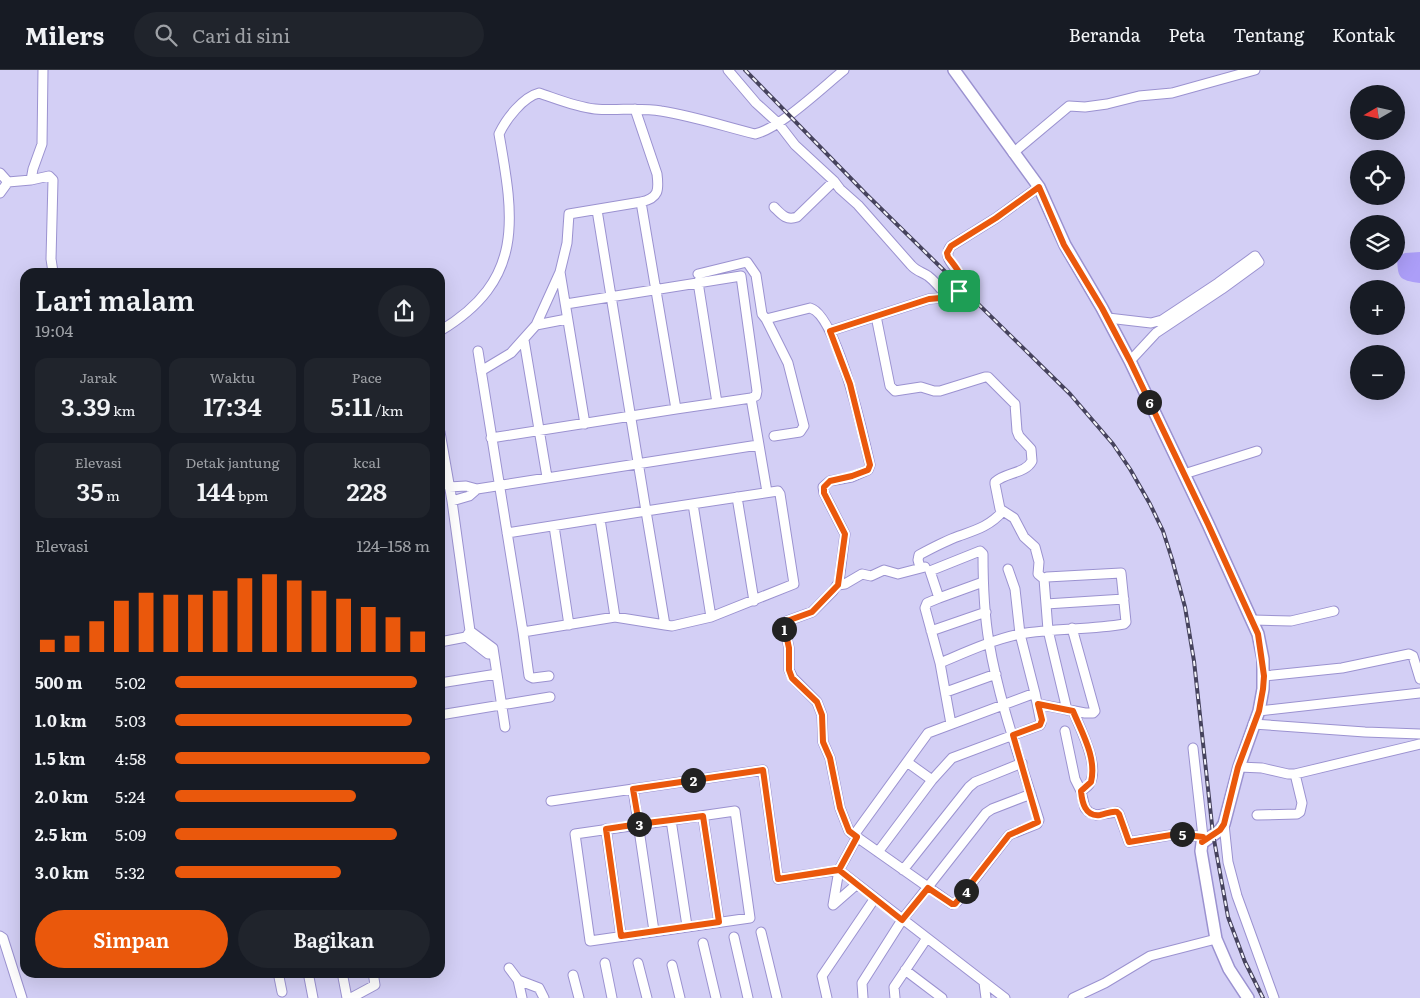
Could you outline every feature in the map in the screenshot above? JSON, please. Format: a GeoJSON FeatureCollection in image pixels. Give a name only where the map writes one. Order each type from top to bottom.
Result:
{"type":"FeatureCollection","features":[{"type":"Feature","properties":{"kind":"main road"},"geometry":{"type":"LineString","coordinates":[[954,70],[1014,153],[1028,169],[1039,187],[1064,245],[1108,318],[1130,361],[1253,620],[1261,645],[1264,676],[1259,711],[1238,767],[1224,824],[1220,830],[1203,840],[1201,851],[1216,939],[1226,963],[1248,998]]}},
{"type":"Feature","properties":{"kind":"street"},"geometry":{"type":"LineString","coordinates":[[31,180],[42,144],[43,70]]}},
{"type":"Feature","properties":{"kind":"street"},"geometry":{"type":"LineString","coordinates":[[728,70],[756,103],[778,123],[795,145],[858,205],[915,270],[933,280],[948,298]]}},
{"type":"Feature","properties":{"kind":"street"},"geometry":{"type":"LineString","coordinates":[[445,327],[467,312],[481,298],[497,276],[506,254],[511,224],[499,134],[504,125],[523,103],[533,95],[539,93],[582,107],[597,109],[659,111],[704,120],[755,134],[762,133],[778,123],[844,70]]}},
{"type":"Feature","properties":{"kind":"street"},"geometry":{"type":"LineString","coordinates":[[1014,153],[1068,106],[1099,105],[1139,96],[1172,93],[1255,70]]}},
{"type":"Feature","properties":{"kind":"street"},"geometry":{"type":"LineString","coordinates":[[481,371],[511,353],[536,324],[560,272],[567,243],[569,214],[651,200],[656,195],[658,185],[657,174],[636,116],[636,109]]}},
{"type":"Feature","properties":{"kind":"street"},"geometry":{"type":"LineString","coordinates":[[0,173],[8,182]]}},
{"type":"Feature","properties":{"kind":"street"},"geometry":{"type":"LineString","coordinates":[[0,193],[8,182],[49,176],[53,180],[52,268]]}},
{"type":"Feature","properties":{"kind":"street"},"geometry":{"type":"LineString","coordinates":[[774,207],[784,218],[791,219],[797,217],[834,181]]}},
{"type":"Feature","properties":{"kind":"street"},"geometry":{"type":"LineString","coordinates":[[830,331],[929,299],[948,298],[956,295],[963,283],[948,257],[947,253],[951,246],[996,218],[1039,187]]}},
{"type":"Feature","properties":{"kind":"street"},"geometry":{"type":"LineString","coordinates":[[641,202],[676,409]]}},
{"type":"Feature","properties":{"kind":"street"},"geometry":{"type":"LineString","coordinates":[[597,210],[665,625]]}},
{"type":"Feature","properties":{"kind":"street"},"geometry":{"type":"LineString","coordinates":[[1130,361],[1156,333],[1257,259]]}},
{"type":"Feature","properties":{"kind":"street"},"geometry":{"type":"LineString","coordinates":[[566,304],[656,289],[747,262],[756,275],[762,314],[766,318],[788,363],[804,426],[800,432],[774,436]]}},
{"type":"Feature","properties":{"kind":"street"},"geometry":{"type":"LineString","coordinates":[[560,272],[585,424]]}},
{"type":"Feature","properties":{"kind":"street"},"geometry":{"type":"LineString","coordinates":[[1108,318],[1151,323],[1162,320],[1236,274]]}},
{"type":"Feature","properties":{"kind":"street"},"geometry":{"type":"LineString","coordinates":[[491,438],[756,396],[758,391],[742,278],[739,275],[698,278]]}},
{"type":"Feature","properties":{"kind":"street"},"geometry":{"type":"LineString","coordinates":[[698,278],[717,403]]}},
{"type":"Feature","properties":{"kind":"street"},"geometry":{"type":"LineString","coordinates":[[766,318],[813,308],[817,310],[830,331],[850,384],[870,465],[868,470],[830,481],[824,487],[824,493],[845,534],[838,585],[812,612],[787,621],[784,625],[789,648],[790,674],[817,702],[822,715],[823,742],[830,758],[840,808],[849,831],[952,904],[957,902],[1009,835],[1038,822],[1003,704],[989,642],[983,582],[983,554],[980,551],[932,570],[925,567],[898,574],[884,570],[871,576],[862,574],[845,584],[838,585]]}},
{"type":"Feature","properties":{"kind":"street"},"geometry":{"type":"LineString","coordinates":[[876,316],[890,386],[895,390],[921,387],[940,391],[985,376],[1015,404],[1017,431],[1031,449],[1033,457],[1028,467],[999,478],[995,482],[998,505],[1003,511],[1014,518],[1024,537],[1033,544],[1038,558],[1038,574],[1044,579],[1048,630],[1070,710],[1085,739],[1091,759],[1091,782],[1081,791]]}},
{"type":"Feature","properties":{"kind":"street"},"geometry":{"type":"LineString","coordinates":[[536,324],[567,319]]}},
{"type":"Feature","properties":{"kind":"street"},"geometry":{"type":"LineString","coordinates":[[1151,323],[1156,333]]}},
{"type":"Feature","properties":{"kind":"street"},"geometry":{"type":"LineString","coordinates":[[524,340],[546,477]]}},
{"type":"Feature","properties":{"kind":"street"},"geometry":{"type":"LineString","coordinates":[[478,351],[524,632],[529,676],[533,678],[549,676]]}},
{"type":"Feature","properties":{"kind":"street"},"geometry":{"type":"LineString","coordinates":[[751,398],[767,492]]}},
{"type":"Feature","properties":{"kind":"street"},"geometry":{"type":"LineString","coordinates":[[452,501],[469,496],[477,490],[546,477],[758,445]]}},
{"type":"Feature","properties":{"kind":"street"},"geometry":{"type":"LineString","coordinates":[[1184,474],[1257,451]]}},
{"type":"Feature","properties":{"kind":"street"},"geometry":{"type":"LineString","coordinates":[[445,463],[452,501],[468,634]]}},
{"type":"Feature","properties":{"kind":"street"},"geometry":{"type":"LineString","coordinates":[[449,487],[466,486],[477,490]]}},
{"type":"Feature","properties":{"kind":"street"},"geometry":{"type":"LineString","coordinates":[[507,533],[767,492],[775,491],[780,494],[794,584],[711,617],[672,626],[615,618],[524,632]]}},
{"type":"Feature","properties":{"kind":"street"},"geometry":{"type":"LineString","coordinates":[[737,497],[754,601]]}},
{"type":"Feature","properties":{"kind":"street"},"geometry":{"type":"LineString","coordinates":[[693,504],[711,617]]}},
{"type":"Feature","properties":{"kind":"street"},"geometry":{"type":"LineString","coordinates":[[920,568],[919,555],[980,529],[996,519],[1003,511]]}},
{"type":"Feature","properties":{"kind":"street"},"geometry":{"type":"LineString","coordinates":[[600,519],[615,618]]}},
{"type":"Feature","properties":{"kind":"street"},"geometry":{"type":"LineString","coordinates":[[554,526],[569,625]]}},
{"type":"Feature","properties":{"kind":"street"},"geometry":{"type":"LineString","coordinates":[[878,852],[932,780],[952,758],[1040,725],[1042,720],[1020,634],[1016,589],[1008,569]]}},
{"type":"Feature","properties":{"kind":"street"},"geometry":{"type":"LineString","coordinates":[[932,570],[930,574],[939,598]]}},
{"type":"Feature","properties":{"kind":"street"},"geometry":{"type":"LineString","coordinates":[[940,663],[989,642],[1020,634],[1124,624],[1126,622],[1122,574],[1047,577],[1044,579]]}},
{"type":"Feature","properties":{"kind":"street"},"geometry":{"type":"LineString","coordinates":[[951,724],[940,663],[925,605],[983,582]]}},
{"type":"Feature","properties":{"kind":"street"},"geometry":{"type":"LineString","coordinates":[[1046,604],[1124,599]]}},
{"type":"Feature","properties":{"kind":"street"},"geometry":{"type":"LineString","coordinates":[[1253,620],[1291,622],[1334,611]]}},
{"type":"Feature","properties":{"kind":"street"},"geometry":{"type":"LineString","coordinates":[[931,631],[986,612]]}},
{"type":"Feature","properties":{"kind":"street"},"geometry":{"type":"LineString","coordinates":[[1038,704],[1085,714],[1093,713],[1095,708],[1072,628]]}},
{"type":"Feature","properties":{"kind":"street"},"geometry":{"type":"LineString","coordinates":[[445,641],[468,634],[493,648],[505,727]]}},
{"type":"Feature","properties":{"kind":"street"},"geometry":{"type":"LineString","coordinates":[[1264,676],[1342,668],[1409,654],[1413,656],[1420,679]]}},
{"type":"Feature","properties":{"kind":"street"},"geometry":{"type":"LineString","coordinates":[[445,683],[497,674]]}},
{"type":"Feature","properties":{"kind":"street"},"geometry":{"type":"LineString","coordinates":[[946,692],[996,674]]}},
{"type":"Feature","properties":{"kind":"street"},"geometry":{"type":"LineString","coordinates":[[857,884],[833,905],[839,870],[856,836],[928,733],[1035,693]]}},
{"type":"Feature","properties":{"kind":"street"},"geometry":{"type":"LineString","coordinates":[[1259,711],[1420,693]]}},
{"type":"Feature","properties":{"kind":"street"},"geometry":{"type":"LineString","coordinates":[[445,713],[550,697]]}},
{"type":"Feature","properties":{"kind":"street"},"geometry":{"type":"LineString","coordinates":[[1253,724],[1420,734]]}},
{"type":"Feature","properties":{"kind":"street"},"geometry":{"type":"LineString","coordinates":[[1065,731],[1075,779],[1081,791],[1085,808],[1092,814],[1100,815],[1113,811],[1119,814],[1129,842],[1171,835],[1187,835],[1203,840],[1193,748]]}},
{"type":"Feature","properties":{"kind":"street"},"geometry":{"type":"LineString","coordinates":[[1238,767],[1262,768],[1295,774],[1420,744]]}},
{"type":"Feature","properties":{"kind":"street"},"geometry":{"type":"LineString","coordinates":[[907,762],[932,780]]}},
{"type":"Feature","properties":{"kind":"street"},"geometry":{"type":"LineString","coordinates":[[903,870],[969,787],[975,782],[1022,763]]}},
{"type":"Feature","properties":{"kind":"street"},"geometry":{"type":"LineString","coordinates":[[551,801],[763,770],[778,879],[839,870],[1005,998]]}},
{"type":"Feature","properties":{"kind":"street"},"geometry":{"type":"LineString","coordinates":[[1257,815],[1297,814],[1300,812],[1302,803],[1295,774]]}},
{"type":"Feature","properties":{"kind":"street"},"geometry":{"type":"LineString","coordinates":[[633,789],[654,931]]}},
{"type":"Feature","properties":{"kind":"street"},"geometry":{"type":"LineString","coordinates":[[863,998],[862,983],[902,920],[986,813],[1031,794]]}},
{"type":"Feature","properties":{"kind":"street"},"geometry":{"type":"LineString","coordinates":[[735,811],[750,918],[590,941],[575,834],[639,824],[735,811]]}},
{"type":"Feature","properties":{"kind":"street"},"geometry":{"type":"LineString","coordinates":[[703,816],[719,922]]}},
{"type":"Feature","properties":{"kind":"street"},"geometry":{"type":"LineString","coordinates":[[671,820],[687,926]]}},
{"type":"Feature","properties":{"kind":"street"},"geometry":{"type":"LineString","coordinates":[[1224,824],[1228,862],[1237,896],[1274,998]]}},
{"type":"Feature","properties":{"kind":"street"},"geometry":{"type":"LineString","coordinates":[[606,829],[621,936]]}},
{"type":"Feature","properties":{"kind":"street"},"geometry":{"type":"LineString","coordinates":[[827,998],[822,976],[875,898]]}},
{"type":"Feature","properties":{"kind":"street"},"geometry":{"type":"LineString","coordinates":[[761,932],[777,998]]}},
{"type":"Feature","properties":{"kind":"street"},"geometry":{"type":"LineString","coordinates":[[0,936],[22,998]]}},
{"type":"Feature","properties":{"kind":"street"},"geometry":{"type":"LineString","coordinates":[[734,937],[748,998]]}},
{"type":"Feature","properties":{"kind":"street"},"geometry":{"type":"LineString","coordinates":[[896,998],[894,987],[927,938]]}},
{"type":"Feature","properties":{"kind":"street"},"geometry":{"type":"LineString","coordinates":[[1073,998],[1105,983],[1150,956],[1216,939]]}},
{"type":"Feature","properties":{"kind":"street"},"geometry":{"type":"LineString","coordinates":[[703,943],[716,998]]}},
{"type":"Feature","properties":{"kind":"street"},"geometry":{"type":"LineString","coordinates":[[605,963],[612,998]]}},
{"type":"Feature","properties":{"kind":"street"},"geometry":{"type":"LineString","coordinates":[[638,963],[647,998]]}},
{"type":"Feature","properties":{"kind":"street"},"geometry":{"type":"LineString","coordinates":[[672,965],[680,998]]}},
{"type":"Feature","properties":{"kind":"street"},"geometry":{"type":"LineString","coordinates":[[510,968],[518,980],[522,998]]}},
{"type":"Feature","properties":{"kind":"street"},"geometry":{"type":"LineString","coordinates":[[905,970],[942,998]]}},
{"type":"Feature","properties":{"kind":"street"},"geometry":{"type":"LineString","coordinates":[[573,975],[579,998]]}},
{"type":"Feature","properties":{"kind":"street"},"geometry":{"type":"LineString","coordinates":[[279,978],[282,992]]}},
{"type":"Feature","properties":{"kind":"street"},"geometry":{"type":"LineString","coordinates":[[309,978],[313,998]]}},
{"type":"Feature","properties":{"kind":"street"},"geometry":{"type":"LineString","coordinates":[[343,978],[346,998]]}},
{"type":"Feature","properties":{"kind":"street"},"geometry":{"type":"LineString","coordinates":[[351,998],[374,985],[373,978]]}},
{"type":"Feature","properties":{"kind":"street"},"geometry":{"type":"LineString","coordinates":[[518,980],[539,988],[544,998]]}},
{"type":"Feature","properties":{"kind":"street"},"geometry":{"type":"LineString","coordinates":[[984,983],[986,998]]}},
{"type":"Feature","properties":{"kind":"shaded area"},"geometry":{"type":"Polygon","coordinates":[[[1420,252],[1420,283],[1407,281],[1399,274],[1398,270],[1405,270],[1405,253],[1420,252]]]}},
{"type":"Feature","properties":{"kind":"railway"},"geometry":{"type":"LineString","coordinates":[[745,70],[866,194],[1070,394],[1113,444],[1150,504],[1163,531],[1185,607],[1194,661],[1213,834],[1228,917],[1245,962],[1263,998]]}},
{"type":"Feature","properties":{"kind":"route"},"geometry":{"type":"LineString","coordinates":[[959,291],[954,297],[929,299],[830,331],[850,384],[870,468],[852,476],[827,482],[824,487],[824,493],[845,534],[839,582],[833,591],[812,612],[787,621],[784,625],[790,656],[790,674],[817,702],[822,715],[823,742],[830,758],[840,808],[849,831],[857,837],[839,870],[778,879],[763,770],[633,789],[639,824],[703,816],[719,922],[621,936],[606,829],[639,824],[633,789],[698,780],[763,770],[772,840],[778,879],[835,870],[839,870],[902,920],[928,888],[952,904],[955,904],[1009,835],[1037,824],[1039,820],[1013,735],[1040,725],[1042,720],[1038,704],[1073,711],[1091,759],[1091,782],[1081,791],[1082,801],[1085,808],[1092,814],[1100,815],[1113,811],[1117,812],[1129,842],[1180,834],[1203,837],[1202,842],[1222,828],[1238,767],[1259,711],[1264,676],[1258,634],[1130,361],[1102,308],[1064,245],[1039,187],[996,218],[955,242],[948,249],[948,257],[963,283],[959,291]]}}]}
